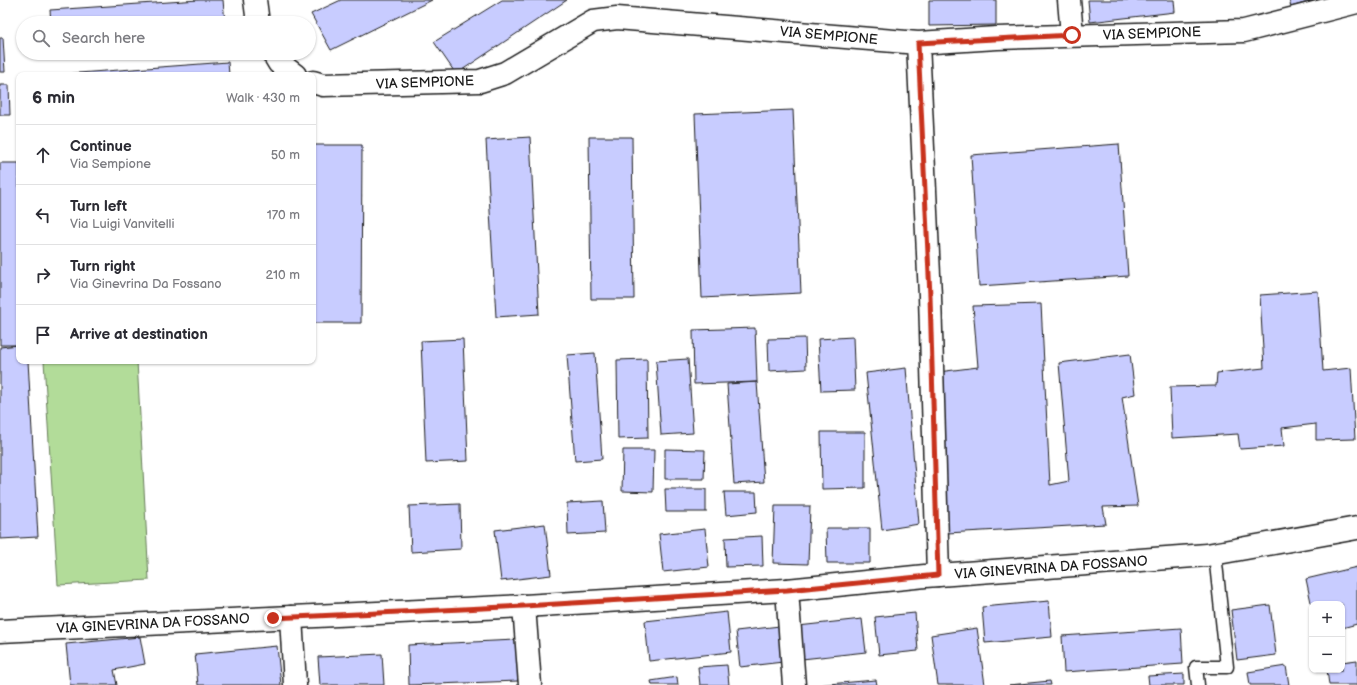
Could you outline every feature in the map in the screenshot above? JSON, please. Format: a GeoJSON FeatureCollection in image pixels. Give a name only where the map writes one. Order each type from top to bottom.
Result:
{"type":"FeatureCollection","features":[{"type":"Feature","properties":{"kind":"street"},"geometry":{"type":"LineString","coordinates":[[255,0],[257,16]]}},
{"type":"Feature","properties":{"kind":"street"},"geometry":{"type":"LineString","coordinates":[[1069,0],[1072,35]]}},
{"type":"Feature","properties":{"kind":"street","name":"VIA SEMPIONE"},"geometry":{"type":"LineString","coordinates":[[316,83],[322,85],[480,81],[505,73],[593,21],[617,18],[918,43],[1072,35],[1244,30],[1357,2]]}},
{"type":"Feature","properties":{"kind":"street"},"geometry":{"type":"LineString","coordinates":[[918,43],[930,296],[938,575]]}},
{"type":"Feature","properties":{"kind":"street"},"geometry":{"type":"LineString","coordinates":[[277,60],[291,72]]}},
{"type":"Feature","properties":{"kind":"street","name":"VIA GINEVRINA DA FOSSANO"},"geometry":{"type":"LineString","coordinates":[[0,631],[524,606],[787,590],[938,575],[1215,554],[1357,528]]}},
{"type":"Feature","properties":{"kind":"street"},"geometry":{"type":"LineString","coordinates":[[787,590],[794,685]]}},
{"type":"Feature","properties":{"kind":"street"},"geometry":{"type":"LineString","coordinates":[[524,606],[530,685]]}},
{"type":"Feature","properties":{"kind":"street"},"geometry":{"type":"LineString","coordinates":[[291,617],[295,685]]}},
{"type":"Feature","properties":{"kind":"lane"},"geometry":{"type":"LineString","coordinates":[[1198,685],[1196,667],[1228,667],[1215,554]]}},
{"type":"Feature","properties":{"kind":"green space"},"geometry":{"type":"Polygon","coordinates":[[[44,364],[137,364],[149,580],[58,585],[44,364]]]}},
{"type":"Feature","properties":{"kind":"building"},"geometry":{"type":"Polygon","coordinates":[[[199,0],[223,0],[224,16],[50,16],[50,10],[199,0]]]}},
{"type":"Feature","properties":{"kind":"building"},"geometry":{"type":"Polygon","coordinates":[[[341,0],[432,0],[331,50],[316,23],[316,16],[312,16],[311,14],[341,0]]]}},
{"type":"Feature","properties":{"kind":"building"},"geometry":{"type":"Polygon","coordinates":[[[502,0],[567,0],[456,74],[434,42],[502,0]]]}},
{"type":"Feature","properties":{"kind":"building"},"geometry":{"type":"Polygon","coordinates":[[[929,0],[996,0],[996,25],[929,26],[929,0]]]}},
{"type":"Feature","properties":{"kind":"building"},"geometry":{"type":"Polygon","coordinates":[[[1088,0],[1174,0],[1175,12],[1090,22],[1088,0]]]}},
{"type":"Feature","properties":{"kind":"building"},"geometry":{"type":"Polygon","coordinates":[[[1289,0],[1314,0],[1291,7],[1289,0]]]}},
{"type":"Feature","properties":{"kind":"building"},"geometry":{"type":"Polygon","coordinates":[[[0,38],[3,38],[5,72],[0,72],[0,38]]]}},
{"type":"Feature","properties":{"kind":"building"},"geometry":{"type":"Polygon","coordinates":[[[228,62],[229,72],[92,72],[228,62]]]}},
{"type":"Feature","properties":{"kind":"building"},"geometry":{"type":"Polygon","coordinates":[[[0,85],[9,85],[10,115],[0,115],[0,85]]]}},
{"type":"Feature","properties":{"kind":"building"},"geometry":{"type":"Polygon","coordinates":[[[793,110],[801,293],[702,298],[695,114],[793,110]]]}},
{"type":"Feature","properties":{"kind":"building"},"geometry":{"type":"Polygon","coordinates":[[[530,137],[539,314],[496,317],[486,140],[530,137]]]}},
{"type":"Feature","properties":{"kind":"building"},"geometry":{"type":"Polygon","coordinates":[[[589,137],[632,137],[634,299],[591,299],[589,137]]]}},
{"type":"Feature","properties":{"kind":"building"},"geometry":{"type":"Polygon","coordinates":[[[1119,144],[1128,276],[979,286],[971,155],[1119,144]]]}},
{"type":"Feature","properties":{"kind":"building"},"geometry":{"type":"Polygon","coordinates":[[[316,145],[362,145],[361,323],[316,323],[316,145]]]}},
{"type":"Feature","properties":{"kind":"building"},"geometry":{"type":"Polygon","coordinates":[[[0,163],[16,163],[16,345],[0,345],[0,163]]]}},
{"type":"Feature","properties":{"kind":"building"},"geometry":{"type":"Polygon","coordinates":[[[1318,291],[1323,371],[1351,368],[1355,439],[1316,440],[1316,424],[1282,428],[1284,446],[1240,449],[1238,434],[1172,438],[1170,387],[1216,386],[1217,373],[1264,368],[1260,295],[1318,291]]]}},
{"type":"Feature","properties":{"kind":"building"},"geometry":{"type":"Polygon","coordinates":[[[1041,304],[1050,485],[1069,481],[1059,363],[1130,354],[1135,394],[1122,397],[1138,506],[1103,507],[1106,524],[947,533],[938,372],[978,367],[973,306],[1041,304]]]}},
{"type":"Feature","properties":{"kind":"building"},"geometry":{"type":"Polygon","coordinates":[[[755,328],[757,382],[694,384],[693,330],[755,328]]]}},
{"type":"Feature","properties":{"kind":"building"},"geometry":{"type":"Polygon","coordinates":[[[853,337],[855,390],[821,391],[818,339],[853,337]]]}},
{"type":"Feature","properties":{"kind":"building"},"geometry":{"type":"Polygon","coordinates":[[[805,338],[806,369],[769,371],[768,339],[805,338]]]}},
{"type":"Feature","properties":{"kind":"building"},"geometry":{"type":"Polygon","coordinates":[[[463,339],[468,461],[426,463],[421,341],[463,339]]]}},
{"type":"Feature","properties":{"kind":"building"},"geometry":{"type":"Polygon","coordinates":[[[16,345],[16,364],[28,364],[38,537],[0,539],[0,347],[16,345]]]}},
{"type":"Feature","properties":{"kind":"building"},"geometry":{"type":"Polygon","coordinates":[[[595,353],[602,459],[575,461],[567,355],[595,353]]]}},
{"type":"Feature","properties":{"kind":"building"},"geometry":{"type":"Polygon","coordinates":[[[647,359],[648,438],[618,439],[617,360],[647,359]]]}},
{"type":"Feature","properties":{"kind":"building"},"geometry":{"type":"Polygon","coordinates":[[[688,359],[693,433],[661,435],[656,361],[688,359]]]}},
{"type":"Feature","properties":{"kind":"building"},"geometry":{"type":"Polygon","coordinates":[[[906,368],[919,524],[882,530],[866,373],[906,368]]]}},
{"type":"Feature","properties":{"kind":"building"},"geometry":{"type":"Polygon","coordinates":[[[757,382],[764,482],[734,484],[727,384],[757,382]]]}},
{"type":"Feature","properties":{"kind":"building"},"geometry":{"type":"Polygon","coordinates":[[[821,432],[865,432],[865,488],[822,489],[821,432]]]}},
{"type":"Feature","properties":{"kind":"building"},"geometry":{"type":"Polygon","coordinates":[[[665,449],[705,450],[704,479],[665,479],[665,449]]]}},
{"type":"Feature","properties":{"kind":"building"},"geometry":{"type":"Polygon","coordinates":[[[623,450],[654,450],[653,492],[622,491],[623,450]]]}},
{"type":"Feature","properties":{"kind":"building"},"geometry":{"type":"Polygon","coordinates":[[[665,489],[706,489],[706,512],[666,512],[665,489]]]}},
{"type":"Feature","properties":{"kind":"building"},"geometry":{"type":"Polygon","coordinates":[[[724,492],[756,492],[757,512],[726,515],[724,492]]]}},
{"type":"Feature","properties":{"kind":"building"},"geometry":{"type":"Polygon","coordinates":[[[603,501],[605,533],[568,535],[567,503],[603,501]]]}},
{"type":"Feature","properties":{"kind":"building"},"geometry":{"type":"Polygon","coordinates":[[[460,504],[461,549],[411,552],[409,506],[460,504]]]}},
{"type":"Feature","properties":{"kind":"building"},"geometry":{"type":"Polygon","coordinates":[[[775,506],[810,506],[808,564],[773,563],[775,506]]]}},
{"type":"Feature","properties":{"kind":"building"},"geometry":{"type":"Polygon","coordinates":[[[545,524],[551,575],[501,581],[495,530],[545,524]]]}},
{"type":"Feature","properties":{"kind":"building"},"geometry":{"type":"Polygon","coordinates":[[[826,528],[870,528],[870,563],[827,563],[826,528]]]}},
{"type":"Feature","properties":{"kind":"building"},"geometry":{"type":"Polygon","coordinates":[[[705,529],[709,567],[663,572],[659,534],[705,529]]]}},
{"type":"Feature","properties":{"kind":"building"},"geometry":{"type":"Polygon","coordinates":[[[762,536],[763,566],[726,567],[725,538],[762,536]]]}},
{"type":"Feature","properties":{"kind":"building"},"geometry":{"type":"Polygon","coordinates":[[[1357,567],[1357,624],[1345,627],[1345,601],[1311,601],[1306,579],[1357,567]]]}},
{"type":"Feature","properties":{"kind":"building"},"geometry":{"type":"Polygon","coordinates":[[[1049,601],[1052,637],[985,643],[982,607],[1049,601]]]}},
{"type":"Feature","properties":{"kind":"building"},"geometry":{"type":"Polygon","coordinates":[[[1270,605],[1276,655],[1237,660],[1231,610],[1270,605]]]}},
{"type":"Feature","properties":{"kind":"building"},"geometry":{"type":"Polygon","coordinates":[[[727,612],[731,652],[649,661],[645,621],[727,612]]]}},
{"type":"Feature","properties":{"kind":"building"},"geometry":{"type":"Polygon","coordinates":[[[915,613],[918,651],[879,655],[875,617],[915,613]]]}},
{"type":"Feature","properties":{"kind":"building"},"geometry":{"type":"Polygon","coordinates":[[[862,619],[866,652],[802,659],[798,626],[862,619]]]}},
{"type":"Feature","properties":{"kind":"building"},"geometry":{"type":"Polygon","coordinates":[[[780,626],[783,662],[740,667],[736,631],[780,626]]]}},
{"type":"Feature","properties":{"kind":"building"},"geometry":{"type":"Polygon","coordinates":[[[977,628],[985,685],[938,685],[931,635],[977,628]]]}},
{"type":"Feature","properties":{"kind":"building"},"geometry":{"type":"Polygon","coordinates":[[[1181,628],[1183,664],[1064,672],[1062,636],[1181,628]]]}},
{"type":"Feature","properties":{"kind":"building"},"geometry":{"type":"Polygon","coordinates":[[[140,637],[145,664],[114,670],[117,685],[70,685],[66,644],[140,637]]]}},
{"type":"Feature","properties":{"kind":"building"},"geometry":{"type":"Polygon","coordinates":[[[516,640],[518,681],[409,685],[408,645],[516,640]]]}},
{"type":"Feature","properties":{"kind":"building"},"geometry":{"type":"Polygon","coordinates":[[[277,646],[281,685],[198,685],[195,654],[277,646]]]}},
{"type":"Feature","properties":{"kind":"building"},"geometry":{"type":"Polygon","coordinates":[[[382,654],[384,685],[320,685],[318,657],[382,654]]]}},
{"type":"Feature","properties":{"kind":"building"},"geometry":{"type":"Polygon","coordinates":[[[1357,660],[1357,685],[1329,685],[1327,673],[1345,673],[1345,662],[1357,660]]]}},
{"type":"Feature","properties":{"kind":"building"},"geometry":{"type":"Polygon","coordinates":[[[727,665],[729,685],[700,685],[698,667],[727,665]]]}},
{"type":"Feature","properties":{"kind":"building"},"geometry":{"type":"Polygon","coordinates":[[[1286,666],[1289,685],[1250,685],[1248,672],[1286,666]]]}},
{"type":"Feature","properties":{"kind":"building"},"geometry":{"type":"Polygon","coordinates":[[[1184,674],[1184,685],[1149,685],[1148,676],[1184,674]]]}},
{"type":"Feature","properties":{"kind":"building"},"geometry":{"type":"Polygon","coordinates":[[[677,677],[678,685],[652,685],[651,681],[677,677]]]}},
{"type":"Feature","properties":{"kind":"building"},"geometry":{"type":"Polygon","coordinates":[[[876,680],[877,685],[816,685],[876,680]]]}},
{"type":"Feature","properties":{"kind":"building"},"geometry":{"type":"Polygon","coordinates":[[[1050,681],[1051,685],[1009,685],[1050,681]]]}},
{"type":"Feature","properties":{"kind":"route"},"geometry":{"type":"LineString","coordinates":[[273,618],[524,606],[787,590],[938,575],[930,296],[918,43],[1072,35]]}}]}
